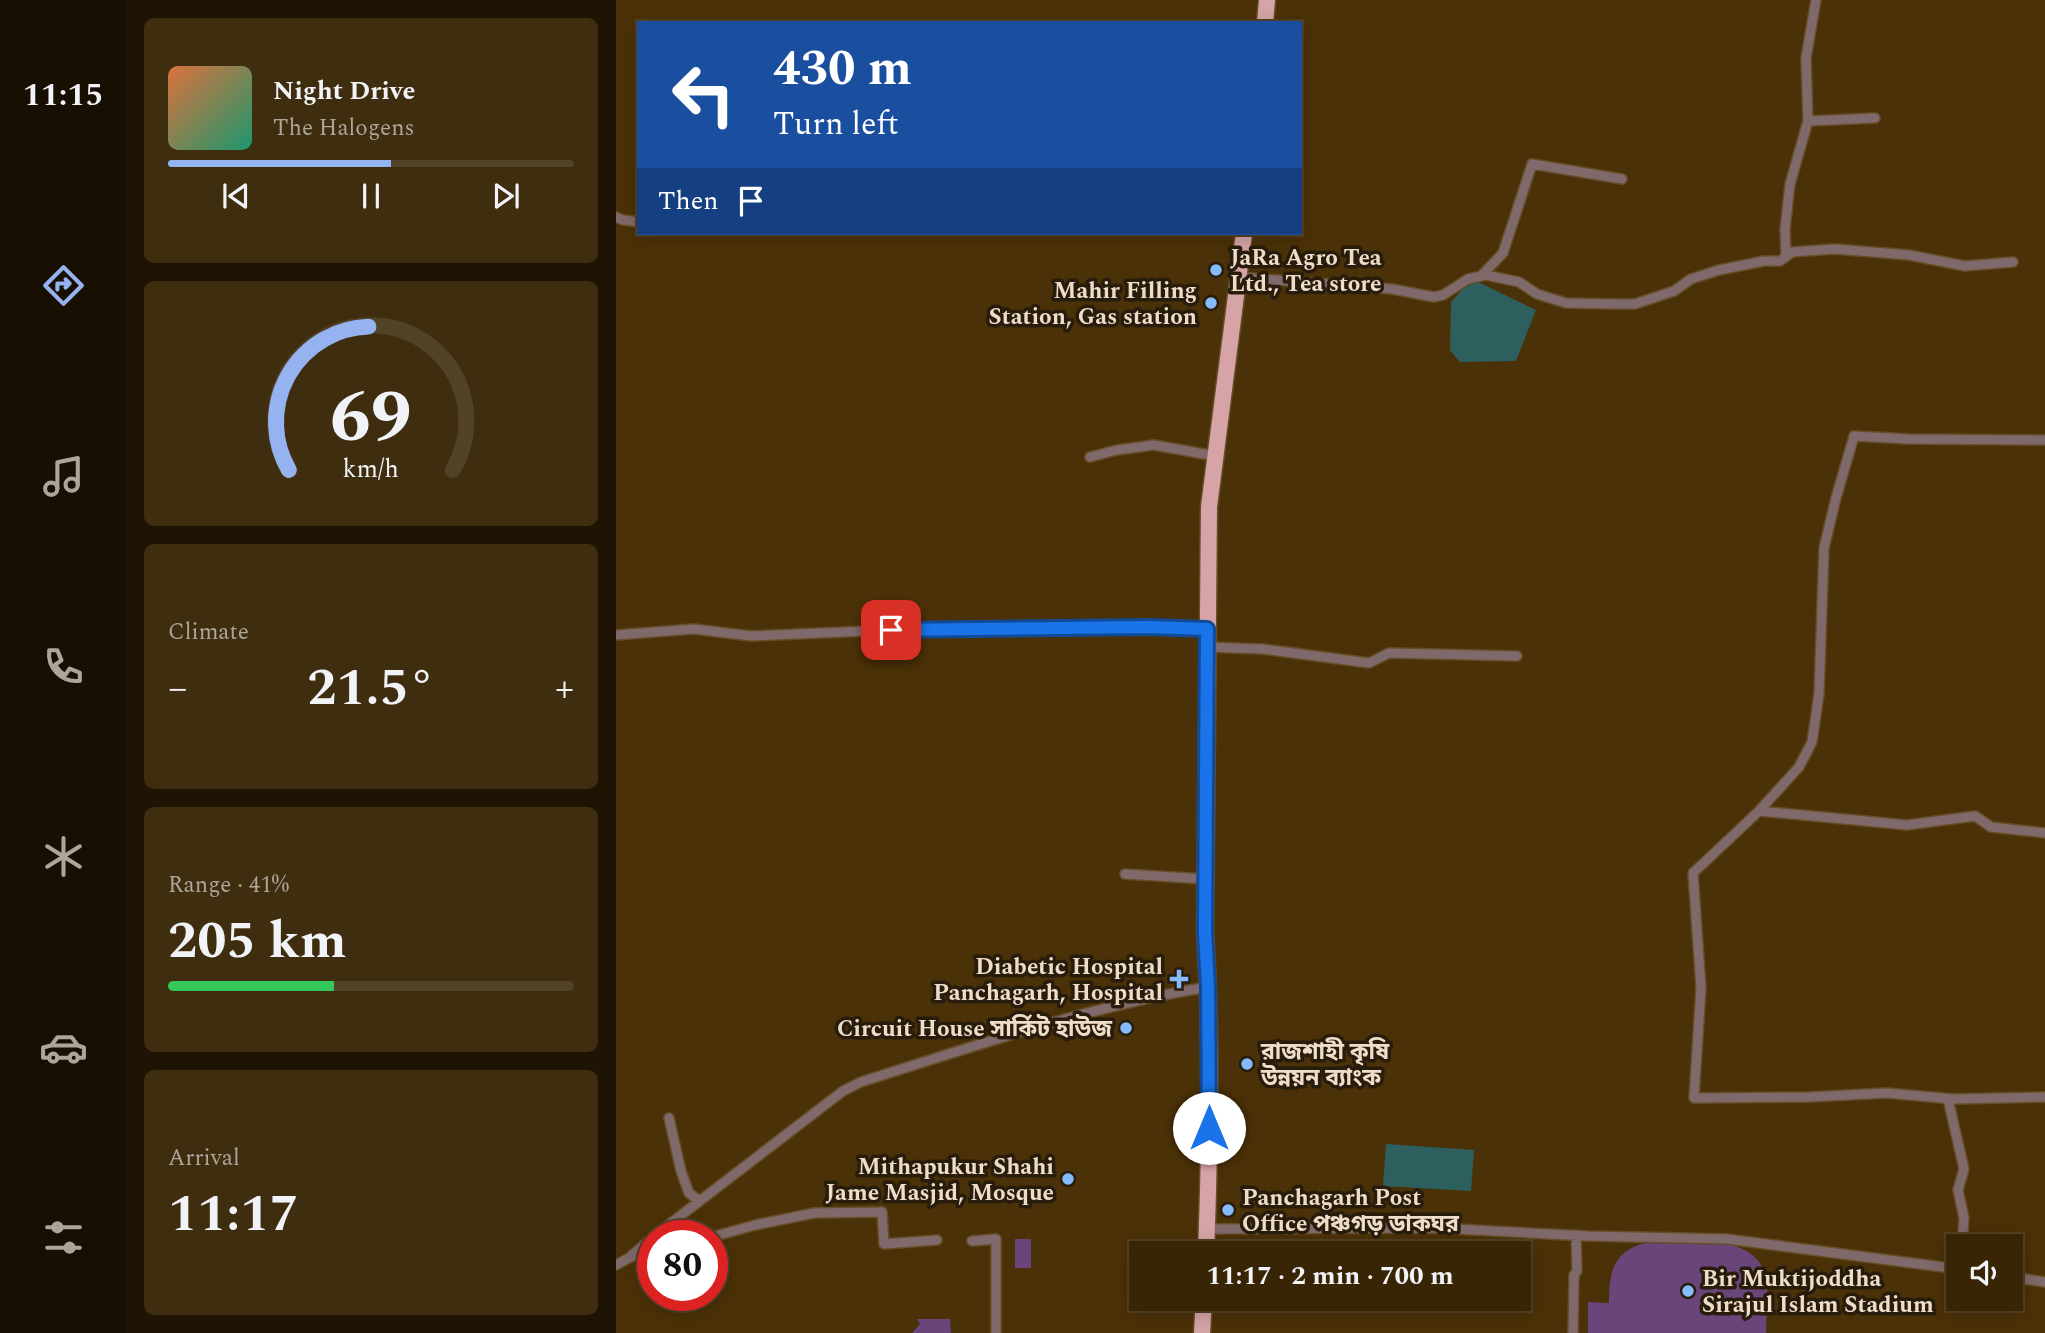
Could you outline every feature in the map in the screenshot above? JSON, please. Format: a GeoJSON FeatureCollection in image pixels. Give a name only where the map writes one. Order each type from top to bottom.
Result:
{"type":"FeatureCollection","features":[{"type":"Feature","properties":{"kind":"highway"},"geometry":{"type":"LineString","coordinates":[[1265,21],[1267,0]]}},
{"type":"Feature","properties":{"kind":"highway"},"geometry":{"type":"LineString","coordinates":[[1206,1241],[1209,1128],[1205,879],[1209,507],[1244,235]]}},
{"type":"Feature","properties":{"kind":"highway"},"geometry":{"type":"LineString","coordinates":[[1202,1333],[1203,1311]]}},
{"type":"Feature","properties":{"kind":"street"},"geometry":{"type":"LineString","coordinates":[[1786,256],[1785,229],[1790,184],[1808,121],[1806,58],[1816,0]]}},
{"type":"Feature","properties":{"kind":"street"},"geometry":{"type":"LineString","coordinates":[[1808,121],[1875,118]]}},
{"type":"Feature","properties":{"kind":"street"},"geometry":{"type":"LineString","coordinates":[[1481,276],[1503,253],[1532,164],[1622,180]]}},
{"type":"Feature","properties":{"kind":"street"},"geometry":{"type":"LineString","coordinates":[[616,217],[637,222]]}},
{"type":"Feature","properties":{"kind":"street"},"geometry":{"type":"LineString","coordinates":[[1238,277],[1392,289],[1434,297],[1443,295],[1468,279],[1486,275],[1519,282],[1537,294],[1566,303],[1635,303],[1674,291],[1691,279],[1763,261],[1780,261],[1793,252],[1835,249],[1909,256],[1965,266],[2013,261]]}},
{"type":"Feature","properties":{"kind":"street"},"geometry":{"type":"LineString","coordinates":[[2045,440],[1854,436],[1824,548],[1819,694],[1812,742],[1799,767],[1759,811],[1693,873],[1701,988],[1694,1098],[1887,1093],[1948,1098],[2045,1097]]}},
{"type":"Feature","properties":{"kind":"street"},"geometry":{"type":"LineString","coordinates":[[1090,457],[1154,444],[1215,457]]}},
{"type":"Feature","properties":{"kind":"street"},"geometry":{"type":"LineString","coordinates":[[616,635],[694,629],[751,636],[891,630],[1148,627],[1207,629]]}},
{"type":"Feature","properties":{"kind":"street"},"geometry":{"type":"LineString","coordinates":[[1207,647],[1264,649],[1369,663],[1389,653],[1517,656]]}},
{"type":"Feature","properties":{"kind":"street"},"geometry":{"type":"LineString","coordinates":[[1759,811],[1907,825],[1975,816],[1991,827],[2045,833]]}},
{"type":"Feature","properties":{"kind":"street"},"geometry":{"type":"LineString","coordinates":[[1125,874],[1205,879]]}},
{"type":"Feature","properties":{"kind":"street"},"geometry":{"type":"LineString","coordinates":[[675,1220],[843,1091],[861,1082],[1075,1017],[1208,987]]}},
{"type":"Feature","properties":{"kind":"street"},"geometry":{"type":"LineString","coordinates":[[1948,1098],[1964,1169],[1958,1190],[1964,1218],[1963,1234]]}},
{"type":"Feature","properties":{"kind":"street"},"geometry":{"type":"LineString","coordinates":[[669,1118],[681,1171],[690,1193],[699,1201]]}},
{"type":"Feature","properties":{"kind":"street"},"geometry":{"type":"LineString","coordinates":[[728,1233],[814,1213],[882,1212],[884,1244],[937,1240]]}},
{"type":"Feature","properties":{"kind":"street"},"geometry":{"type":"LineString","coordinates":[[1206,1229],[1435,1228],[1727,1239],[1946,1267]]}},
{"type":"Feature","properties":{"kind":"street"},"geometry":{"type":"LineString","coordinates":[[1573,1333],[1574,1275],[1577,1271],[1576,1235]]}},
{"type":"Feature","properties":{"kind":"street"},"geometry":{"type":"LineString","coordinates":[[972,1241],[996,1240],[996,1333]]}},
{"type":"Feature","properties":{"kind":"street"},"geometry":{"type":"LineString","coordinates":[[616,1265],[637,1251]]}},
{"type":"Feature","properties":{"kind":"street"},"geometry":{"type":"LineString","coordinates":[[629,1258],[637,1256]]}},
{"type":"Feature","properties":{"kind":"street"},"geometry":{"type":"LineString","coordinates":[[2023,1279],[2045,1282]]}},
{"type":"Feature","properties":{"kind":"shaded area"},"geometry":{"type":"Polygon","coordinates":[[[1015,1239],[1031,1239],[1031,1268],[1015,1268],[1015,1239]]]}},
{"type":"Feature","properties":{"kind":"shaded area","name":"Bir Muktijoddha Sirajul Islam Stadium"},"geometry":{"type":"Polygon","coordinates":[[[1649,1242],[1718,1242],[1750,1253],[1760,1264],[1766,1279],[1766,1333],[1588,1333],[1588,1302],[1609,1303],[1610,1281],[1616,1263],[1628,1250],[1649,1242]]]}},
{"type":"Feature","properties":{"kind":"shaded area"},"geometry":{"type":"Polygon","coordinates":[[[917,1319],[950,1319],[951,1333],[912,1333],[920,1324],[917,1319]]]}},
{"type":"Feature","properties":{"kind":"water"},"geometry":{"type":"Polygon","coordinates":[[[1472,279],[1536,310],[1516,361],[1460,362],[1450,350],[1451,302],[1472,279]]]}},
{"type":"Feature","properties":{"kind":"water"},"geometry":{"type":"Polygon","coordinates":[[[1386,1144],[1474,1150],[1471,1191],[1383,1186],[1386,1144]]]}},
{"type":"Feature","properties":{"kind":"place","name":"JaRa Agro Tea Ltd., Tea store"},"geometry":{"type":"Point","coordinates":[1216,270]}},
{"type":"Feature","properties":{"kind":"place","name":"Mahir Filling Station, Gas station"},"geometry":{"type":"Point","coordinates":[1211,303]}},
{"type":"Feature","properties":{"kind":"place","name":"Diabetic Hospital Panchagarh, Hospital"},"geometry":{"type":"Point","coordinates":[1179,979]}},
{"type":"Feature","properties":{"kind":"place","name":"Circuit House সার্কিট হাউজ"},"geometry":{"type":"Point","coordinates":[1126,1028]}},
{"type":"Feature","properties":{"kind":"place","name":"রাজশাহী কৃষি উন্নয়ন ব্যাংক"},"geometry":{"type":"Point","coordinates":[1247,1064]}},
{"type":"Feature","properties":{"kind":"place","name":"Mithapukur Shahi Jame Masjid, Mosque"},"geometry":{"type":"Point","coordinates":[1068,1179]}},
{"type":"Feature","properties":{"kind":"place","name":"Panchagarh Post Office পঞ্চগড় ডাকঘর"},"geometry":{"type":"Point","coordinates":[1228,1210]}},
{"type":"Feature","properties":{"kind":"place","name":"Bir Muktijoddha Sirajul Islam Stadium"},"geometry":{"type":"Point","coordinates":[1688,1291]}},
{"type":"Feature","properties":{"kind":"route"},"geometry":{"type":"LineString","coordinates":[[891,630],[1148,627],[1207,629],[1205,933],[1209,1128]]}}]}
